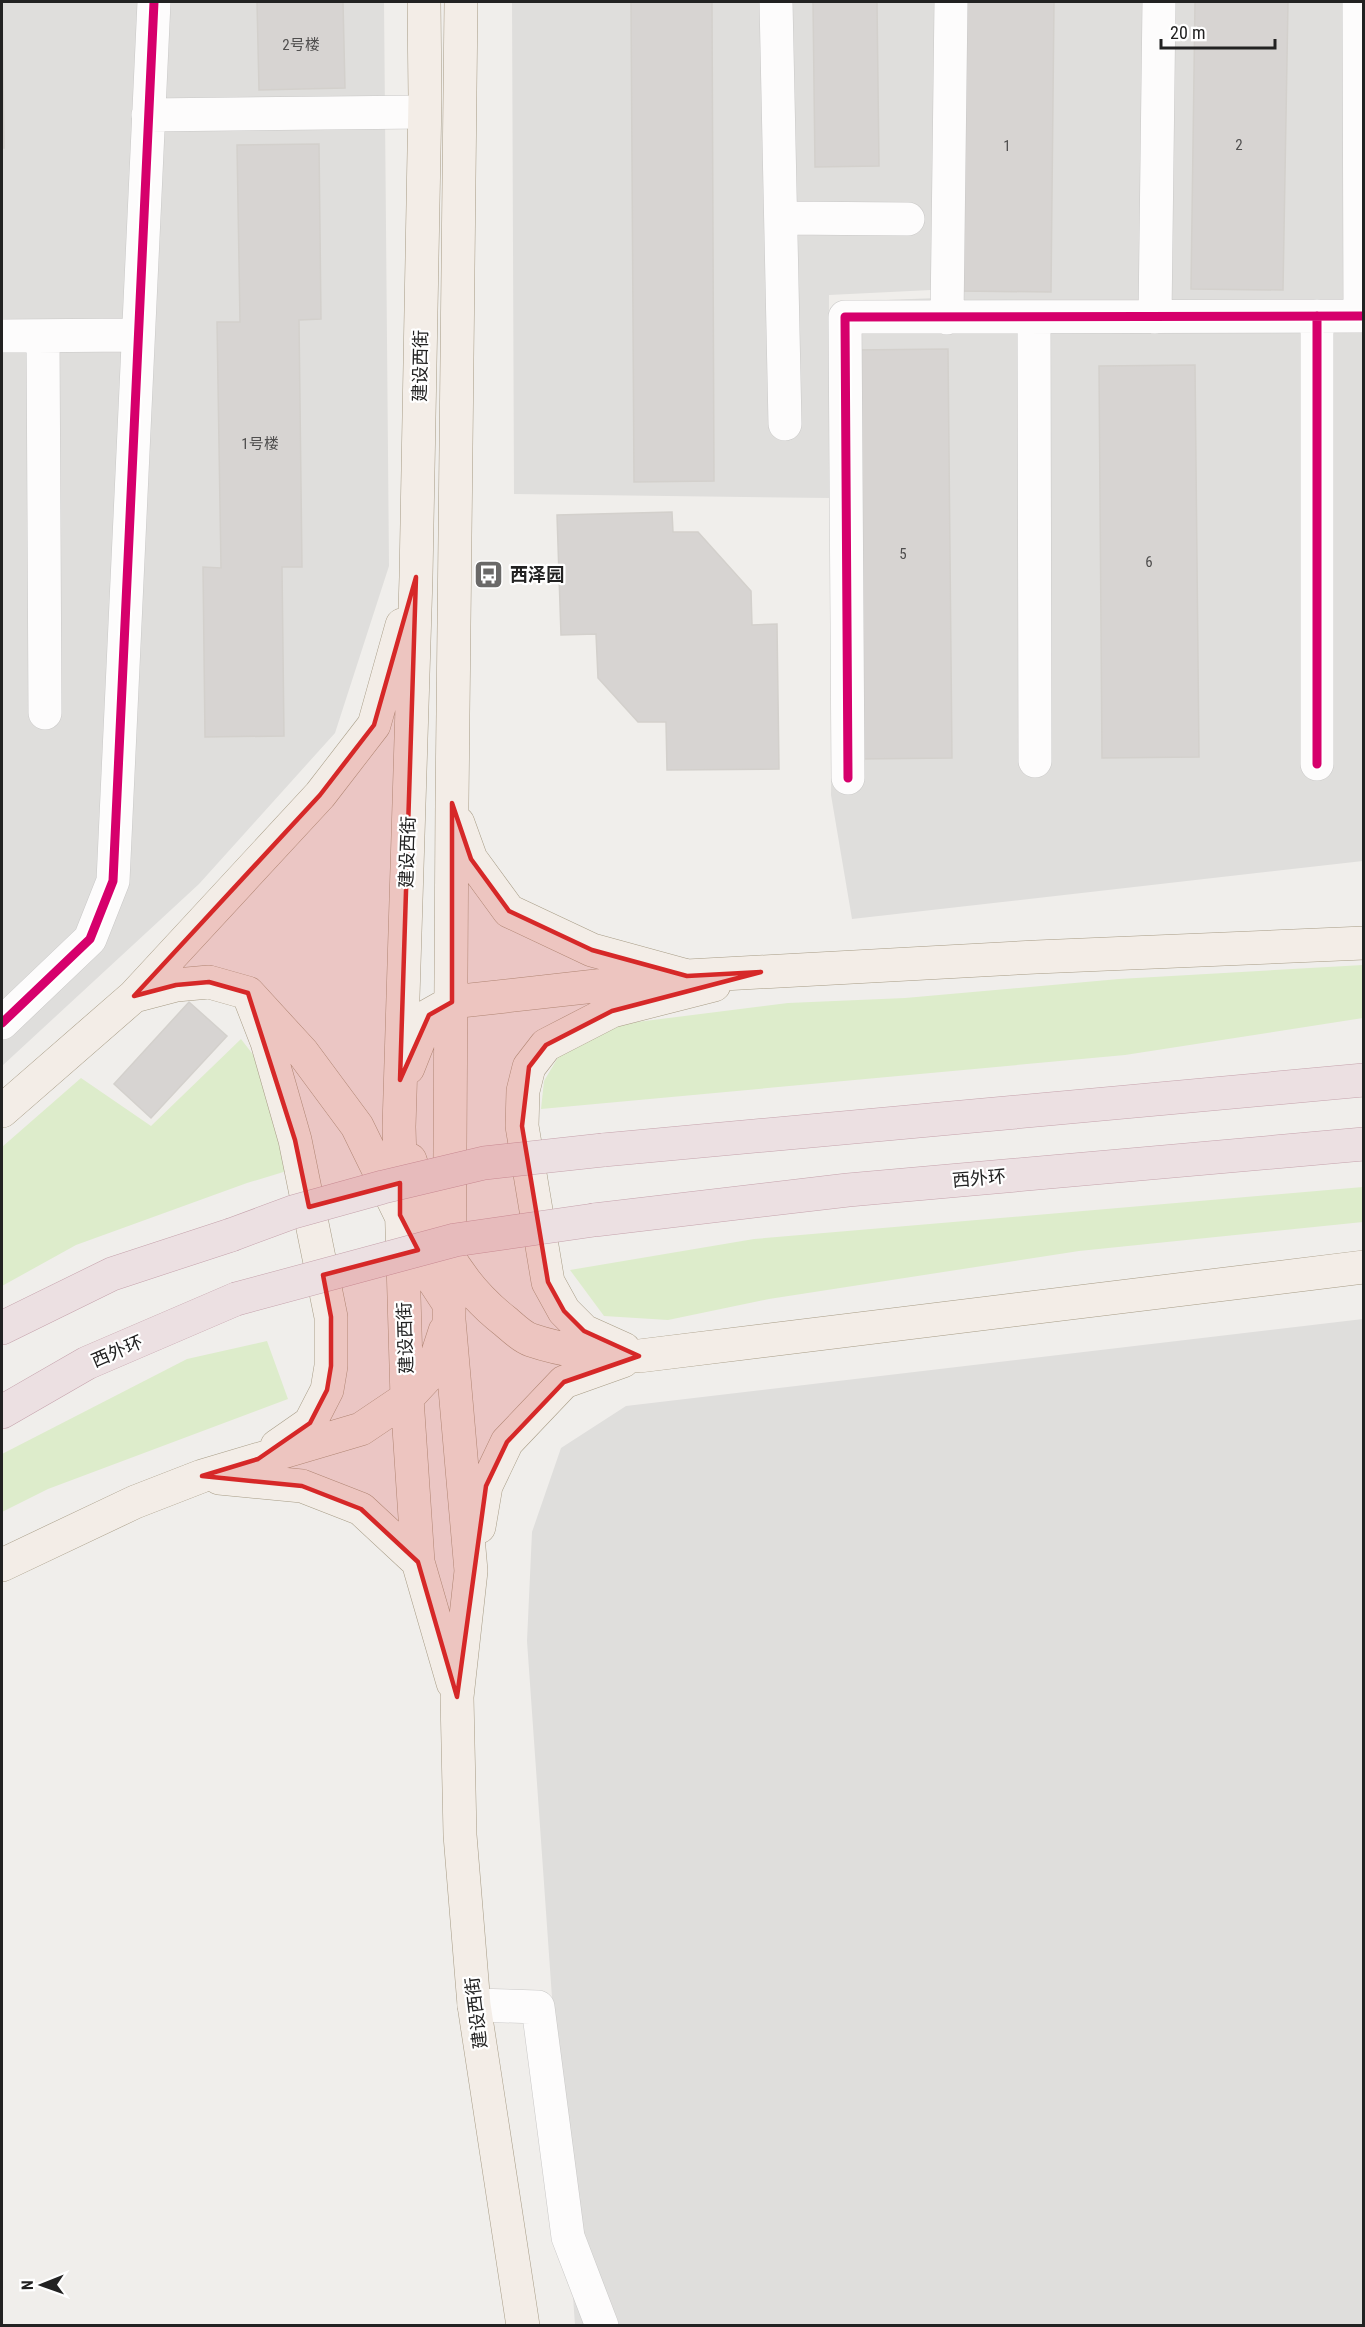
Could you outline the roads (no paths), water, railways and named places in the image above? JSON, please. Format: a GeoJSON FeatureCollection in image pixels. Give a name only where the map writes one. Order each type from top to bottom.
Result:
{"type":"FeatureCollection","features":[{"type":"Feature","properties":{"kind":"highway"},"geometry":{"type":"LineString","coordinates":[[2,1328],[112,1274],[293,1212],[383,1187],[473,1166],[603,1150],[1364,1080]]}},
{"type":"Feature","properties":{"kind":"highway","name":"西外环"},"geometry":{"type":"LineString","coordinates":[[2,1412],[87,1363],[236,1299],[455,1240],[594,1220],[848,1190],[1364,1144]]}},
{"type":"Feature","properties":{"kind":"main road","name":"建设西街"},"geometry":{"type":"LineString","coordinates":[[424,2],[416,577],[399,1091],[400,1215],[407,1398],[418,1562],[457,1697]]}},
{"type":"Feature","properties":{"kind":"main road","name":"建设西街"},"geometry":{"type":"LineString","coordinates":[[461,2],[449,1261],[449,1312],[471,1571],[457,1697],[460,1835],[474,2005],[523,2325]]}},
{"type":"Feature","properties":{"kind":"main road"},"geometry":{"type":"LineString","coordinates":[[2,1110],[134,996],[320,795],[374,725],[416,577]]}},
{"type":"Feature","properties":{"kind":"main road"},"geometry":{"type":"LineString","coordinates":[[452,803],[471,859],[510,911],[592,950],[687,976]]}},
{"type":"Feature","properties":{"kind":"main road"},"geometry":{"type":"LineString","coordinates":[[399,1091],[429,1016],[452,1002],[687,976],[1036,957],[1364,944]]}},
{"type":"Feature","properties":{"kind":"main road"},"geometry":{"type":"LineString","coordinates":[[639,1356],[584,1331],[564,1311],[548,1282],[522,1126],[524,1091],[529,1067],[546,1045],[612,1011],[761,972]]}},
{"type":"Feature","properties":{"kind":"main road"},"geometry":{"type":"LineString","coordinates":[[2,1565],[135,1502],[202,1476],[361,1429],[407,1398],[432,1371],[449,1312],[357,1125],[303,1053],[248,993],[209,982],[176,985],[134,996]]}},
{"type":"Feature","properties":{"kind":"main road"},"geometry":{"type":"LineString","coordinates":[[248,993],[267,1042],[295,1140],[332,1317],[331,1366],[327,1390],[310,1423],[258,1459]]}},
{"type":"Feature","properties":{"kind":"main road"},"geometry":{"type":"LineString","coordinates":[[399,1127],[425,1206],[449,1261],[482,1303],[528,1340],[576,1353],[639,1356],[1364,1267]]}},
{"type":"Feature","properties":{"kind":"main road"},"geometry":{"type":"LineString","coordinates":[[471,1571],[486,1486],[507,1442],[564,1382],[639,1356]]}},
{"type":"Feature","properties":{"kind":"main road"},"geometry":{"type":"LineString","coordinates":[[202,1476],[302,1486],[361,1509],[418,1562]]}},
{"type":"Feature","properties":{"kind":"street"},"geometry":{"type":"LineString","coordinates":[[2,1023],[90,939],[113,881],[154,2]]}},
{"type":"Feature","properties":{"kind":"street"},"geometry":{"type":"LineString","coordinates":[[776,2],[785,424]]}},
{"type":"Feature","properties":{"kind":"street"},"geometry":{"type":"LineString","coordinates":[[947,318],[951,2]]}},
{"type":"Feature","properties":{"kind":"street"},"geometry":{"type":"LineString","coordinates":[[1155,317],[1159,2]]}},
{"type":"Feature","properties":{"kind":"street"},"geometry":{"type":"LineString","coordinates":[[848,778],[845,317],[1362,316],[1359,2]]}},
{"type":"Feature","properties":{"kind":"street"},"geometry":{"type":"LineString","coordinates":[[148,115],[424,112]]}},
{"type":"Feature","properties":{"kind":"street"},"geometry":{"type":"LineString","coordinates":[[781,218],[908,219]]}},
{"type":"Feature","properties":{"kind":"street"},"geometry":{"type":"LineString","coordinates":[[1317,316],[1317,764]]}},
{"type":"Feature","properties":{"kind":"street"},"geometry":{"type":"LineString","coordinates":[[1034,317],[1035,761]]}},
{"type":"Feature","properties":{"kind":"street"},"geometry":{"type":"LineString","coordinates":[[2,336],[137,335]]}},
{"type":"Feature","properties":{"kind":"street"},"geometry":{"type":"LineString","coordinates":[[43,336],[45,713]]}},
{"type":"Feature","properties":{"kind":"street"},"geometry":{"type":"LineString","coordinates":[[474,2005],[538,2007],[568,2237],[602,2325]]}},
{"type":"Feature","properties":{"kind":"place","name":"西泽园"},"geometry":{"type":"Point","coordinates":[489,574]}}]}
